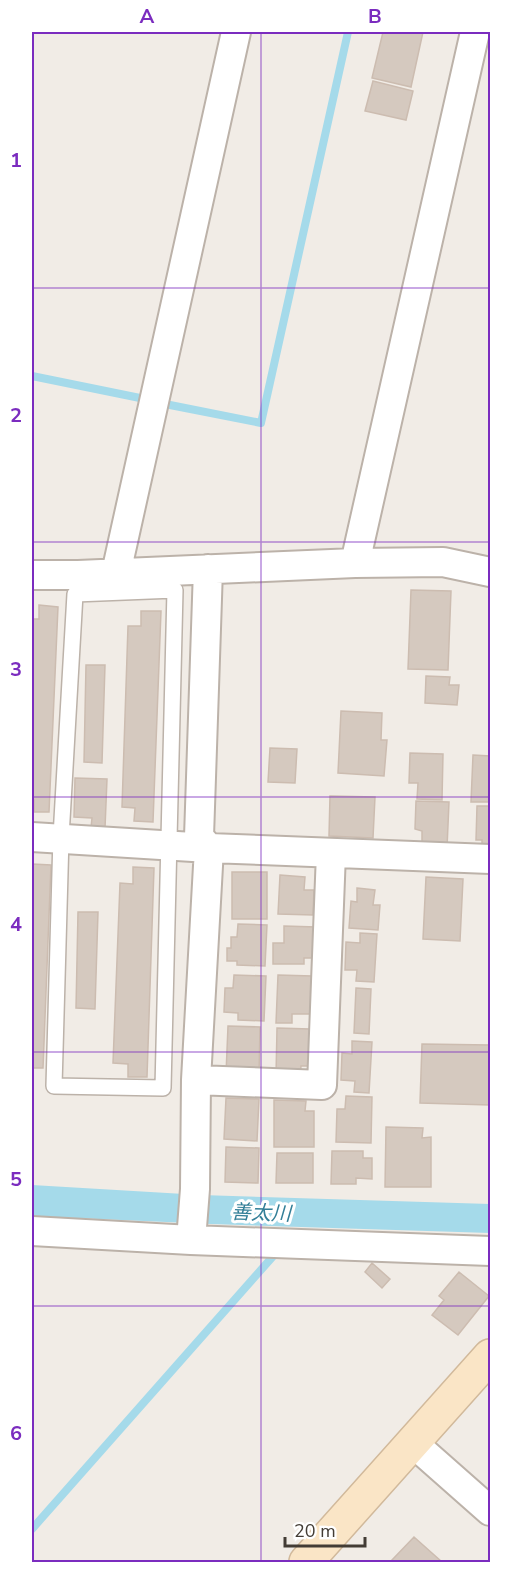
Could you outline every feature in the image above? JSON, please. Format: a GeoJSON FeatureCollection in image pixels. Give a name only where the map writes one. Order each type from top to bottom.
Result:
{"type":"FeatureCollection","features":[{"type":"Feature","properties":{"kind":"main road"},"geometry":{"type":"LineString","coordinates":[[306,1563],[490,1356]]}},
{"type":"Feature","properties":{"kind":"street"},"geometry":{"type":"LineString","coordinates":[[116,573],[236,32]]}},
{"type":"Feature","properties":{"kind":"street"},"geometry":{"type":"LineString","coordinates":[[356,563],[477,32],[490,34]]}},
{"type":"Feature","properties":{"kind":"street"},"geometry":{"type":"LineString","coordinates":[[32,575],[443,562],[490,572]]}},
{"type":"Feature","properties":{"kind":"street"},"geometry":{"type":"LineString","coordinates":[[192,1236],[196,1080],[209,848],[199,837],[208,568]]}},
{"type":"Feature","properties":{"kind":"street"},"geometry":{"type":"LineString","coordinates":[[32,837],[209,848],[490,859]]}},
{"type":"Feature","properties":{"kind":"street"},"geometry":{"type":"LineString","coordinates":[[196,1080],[322,1085],[331,853]]}},
{"type":"Feature","properties":{"kind":"street"},"geometry":{"type":"LineString","coordinates":[[32,1231],[192,1236],[490,1251]]}},
{"type":"Feature","properties":{"kind":"street"},"geometry":{"type":"LineString","coordinates":[[413,1443],[490,1511]]}},
{"type":"Feature","properties":{"kind":"lane"},"geometry":{"type":"LineString","coordinates":[[175,590],[163,1088],[54,1086],[61,837],[75,594],[175,590]]}},
{"type":"Feature","properties":{"kind":"water","name":"善太川"},"geometry":{"type":"Polygon","coordinates":[[[32,1185],[201,1195],[490,1204],[490,1233],[32,1216],[32,1185]]]}},
{"type":"Feature","properties":{"kind":"building"},"geometry":{"type":"Polygon","coordinates":[[[383,32],[423,32],[411,87],[372,78],[383,32]]]}},
{"type":"Feature","properties":{"kind":"building"},"geometry":{"type":"Polygon","coordinates":[[[373,81],[413,91],[406,120],[365,111],[373,81]]]}},
{"type":"Feature","properties":{"kind":"building"},"geometry":{"type":"Polygon","coordinates":[[[411,590],[451,591],[448,670],[408,669],[411,590]]]}},
{"type":"Feature","properties":{"kind":"building"},"geometry":{"type":"Polygon","coordinates":[[[39,605],[58,607],[49,812],[34,812],[34,800],[32,800],[32,619],[39,619],[39,605]]]}},
{"type":"Feature","properties":{"kind":"building"},"geometry":{"type":"Polygon","coordinates":[[[141,611],[161,611],[153,822],[134,821],[135,808],[122,807],[128,626],[141,626],[141,611]]]}},
{"type":"Feature","properties":{"kind":"building"},"geometry":{"type":"Polygon","coordinates":[[[86,665],[105,665],[102,763],[84,762],[86,665]]]}},
{"type":"Feature","properties":{"kind":"building"},"geometry":{"type":"Polygon","coordinates":[[[426,676],[450,677],[449,685],[459,685],[457,705],[425,703],[426,676]]]}},
{"type":"Feature","properties":{"kind":"building"},"geometry":{"type":"Polygon","coordinates":[[[341,711],[382,713],[381,740],[387,740],[384,776],[338,773],[341,711]]]}},
{"type":"Feature","properties":{"kind":"building"},"geometry":{"type":"Polygon","coordinates":[[[270,748],[297,749],[295,783],[268,782],[270,748]]]}},
{"type":"Feature","properties":{"kind":"building"},"geometry":{"type":"Polygon","coordinates":[[[410,753],[443,754],[442,800],[417,799],[418,783],[409,783],[410,753]]]}},
{"type":"Feature","properties":{"kind":"building"},"geometry":{"type":"Polygon","coordinates":[[[473,755],[490,756],[490,802],[471,802],[473,755]]]}},
{"type":"Feature","properties":{"kind":"building"},"geometry":{"type":"Polygon","coordinates":[[[75,778],[107,779],[105,828],[91,828],[92,818],[74,817],[75,778]]]}},
{"type":"Feature","properties":{"kind":"building"},"geometry":{"type":"Polygon","coordinates":[[[330,796],[375,797],[373,838],[329,836],[330,796]]]}},
{"type":"Feature","properties":{"kind":"building"},"geometry":{"type":"Polygon","coordinates":[[[416,801],[449,802],[447,848],[422,847],[422,831],[415,829],[416,801]]]}},
{"type":"Feature","properties":{"kind":"building"},"geometry":{"type":"Polygon","coordinates":[[[477,806],[490,806],[490,850],[482,850],[482,840],[476,840],[477,806]]]}},
{"type":"Feature","properties":{"kind":"building"},"geometry":{"type":"Polygon","coordinates":[[[32,864],[51,865],[43,1068],[32,1068],[32,864]]]}},
{"type":"Feature","properties":{"kind":"building"},"geometry":{"type":"Polygon","coordinates":[[[133,867],[154,868],[147,1077],[128,1077],[128,1064],[113,1063],[120,883],[133,884],[133,867]]]}},
{"type":"Feature","properties":{"kind":"building"},"geometry":{"type":"Polygon","coordinates":[[[232,872],[267,872],[267,919],[232,919],[232,872]]]}},
{"type":"Feature","properties":{"kind":"building"},"geometry":{"type":"Polygon","coordinates":[[[280,875],[305,877],[304,890],[314,890],[313,915],[278,914],[280,875]]]}},
{"type":"Feature","properties":{"kind":"building"},"geometry":{"type":"Polygon","coordinates":[[[426,877],[463,879],[460,941],[423,939],[426,877]]]}},
{"type":"Feature","properties":{"kind":"building"},"geometry":{"type":"Polygon","coordinates":[[[357,888],[375,890],[373,905],[380,905],[378,930],[349,928],[351,901],[357,902],[357,888]]]}},
{"type":"Feature","properties":{"kind":"building"},"geometry":{"type":"Polygon","coordinates":[[[78,912],[98,912],[95,1009],[76,1008],[78,912]]]}},
{"type":"Feature","properties":{"kind":"building"},"geometry":{"type":"Polygon","coordinates":[[[238,924],[267,925],[265,966],[237,965],[237,961],[227,961],[227,948],[231,948],[231,937],[237,937],[238,924]]]}},
{"type":"Feature","properties":{"kind":"building"},"geometry":{"type":"Polygon","coordinates":[[[284,926],[316,927],[316,958],[304,958],[304,964],[273,964],[273,943],[284,943],[284,926]]]}},
{"type":"Feature","properties":{"kind":"building"},"geometry":{"type":"Polygon","coordinates":[[[360,933],[377,934],[374,982],[356,981],[357,970],[345,970],[346,942],[360,943],[360,933]]]}},
{"type":"Feature","properties":{"kind":"building"},"geometry":{"type":"Polygon","coordinates":[[[234,975],[266,976],[264,1021],[238,1020],[238,1013],[224,1012],[225,988],[233,988],[234,975]]]}},
{"type":"Feature","properties":{"kind":"building"},"geometry":{"type":"Polygon","coordinates":[[[278,975],[312,976],[311,1014],[292,1014],[292,1023],[276,1023],[278,975]]]}},
{"type":"Feature","properties":{"kind":"building"},"geometry":{"type":"Polygon","coordinates":[[[356,988],[371,989],[369,1034],[354,1033],[356,988]]]}},
{"type":"Feature","properties":{"kind":"building"},"geometry":{"type":"Polygon","coordinates":[[[228,1026],[260,1027],[259,1075],[226,1074],[228,1026]]]}},
{"type":"Feature","properties":{"kind":"building"},"geometry":{"type":"Polygon","coordinates":[[[277,1028],[310,1029],[310,1066],[301,1066],[300,1076],[276,1076],[277,1028]]]}},
{"type":"Feature","properties":{"kind":"building"},"geometry":{"type":"Polygon","coordinates":[[[352,1041],[372,1042],[369,1093],[354,1092],[355,1081],[341,1080],[342,1053],[352,1054],[352,1041]]]}},
{"type":"Feature","properties":{"kind":"building"},"geometry":{"type":"Polygon","coordinates":[[[422,1044],[490,1045],[490,1105],[420,1103],[422,1044]]]}},
{"type":"Feature","properties":{"kind":"building"},"geometry":{"type":"Polygon","coordinates":[[[346,1096],[372,1097],[371,1143],[336,1142],[337,1109],[345,1109],[346,1096]]]}},
{"type":"Feature","properties":{"kind":"building"},"geometry":{"type":"Polygon","coordinates":[[[226,1098],[259,1099],[257,1141],[224,1139],[226,1098]]]}},
{"type":"Feature","properties":{"kind":"building"},"geometry":{"type":"Polygon","coordinates":[[[274,1100],[306,1101],[305,1111],[314,1111],[314,1147],[274,1147],[274,1100]]]}},
{"type":"Feature","properties":{"kind":"building"},"geometry":{"type":"Polygon","coordinates":[[[386,1127],[423,1128],[422,1138],[431,1137],[431,1187],[385,1187],[386,1127]]]}},
{"type":"Feature","properties":{"kind":"building"},"geometry":{"type":"Polygon","coordinates":[[[226,1147],[259,1148],[258,1183],[225,1182],[226,1147]]]}},
{"type":"Feature","properties":{"kind":"building"},"geometry":{"type":"Polygon","coordinates":[[[332,1151],[363,1151],[363,1158],[372,1158],[372,1179],[356,1178],[356,1184],[331,1184],[332,1151]]]}},
{"type":"Feature","properties":{"kind":"building"},"geometry":{"type":"Polygon","coordinates":[[[277,1153],[313,1153],[313,1183],[276,1183],[277,1153]]]}},
{"type":"Feature","properties":{"kind":"building"},"geometry":{"type":"Polygon","coordinates":[[[372,1263],[390,1279],[382,1288],[365,1272],[372,1263]]]}},
{"type":"Feature","properties":{"kind":"building"},"geometry":{"type":"Polygon","coordinates":[[[459,1272],[489,1296],[458,1335],[432,1315],[444,1300],[439,1296],[459,1272]]]}},
{"type":"Feature","properties":{"kind":"building"},"geometry":{"type":"Polygon","coordinates":[[[414,1537],[442,1562],[394,1562],[392,1560],[414,1537]]]}},
{"type":"Feature","properties":{"kind":"waterway"},"geometry":{"type":"LineString","coordinates":[[170,405],[261,423],[348,32]]}},
{"type":"Feature","properties":{"kind":"waterway"},"geometry":{"type":"LineString","coordinates":[[32,376],[140,398]]}},
{"type":"Feature","properties":{"kind":"waterway"},"geometry":{"type":"LineString","coordinates":[[32,1529],[275,1254]]}}]}
